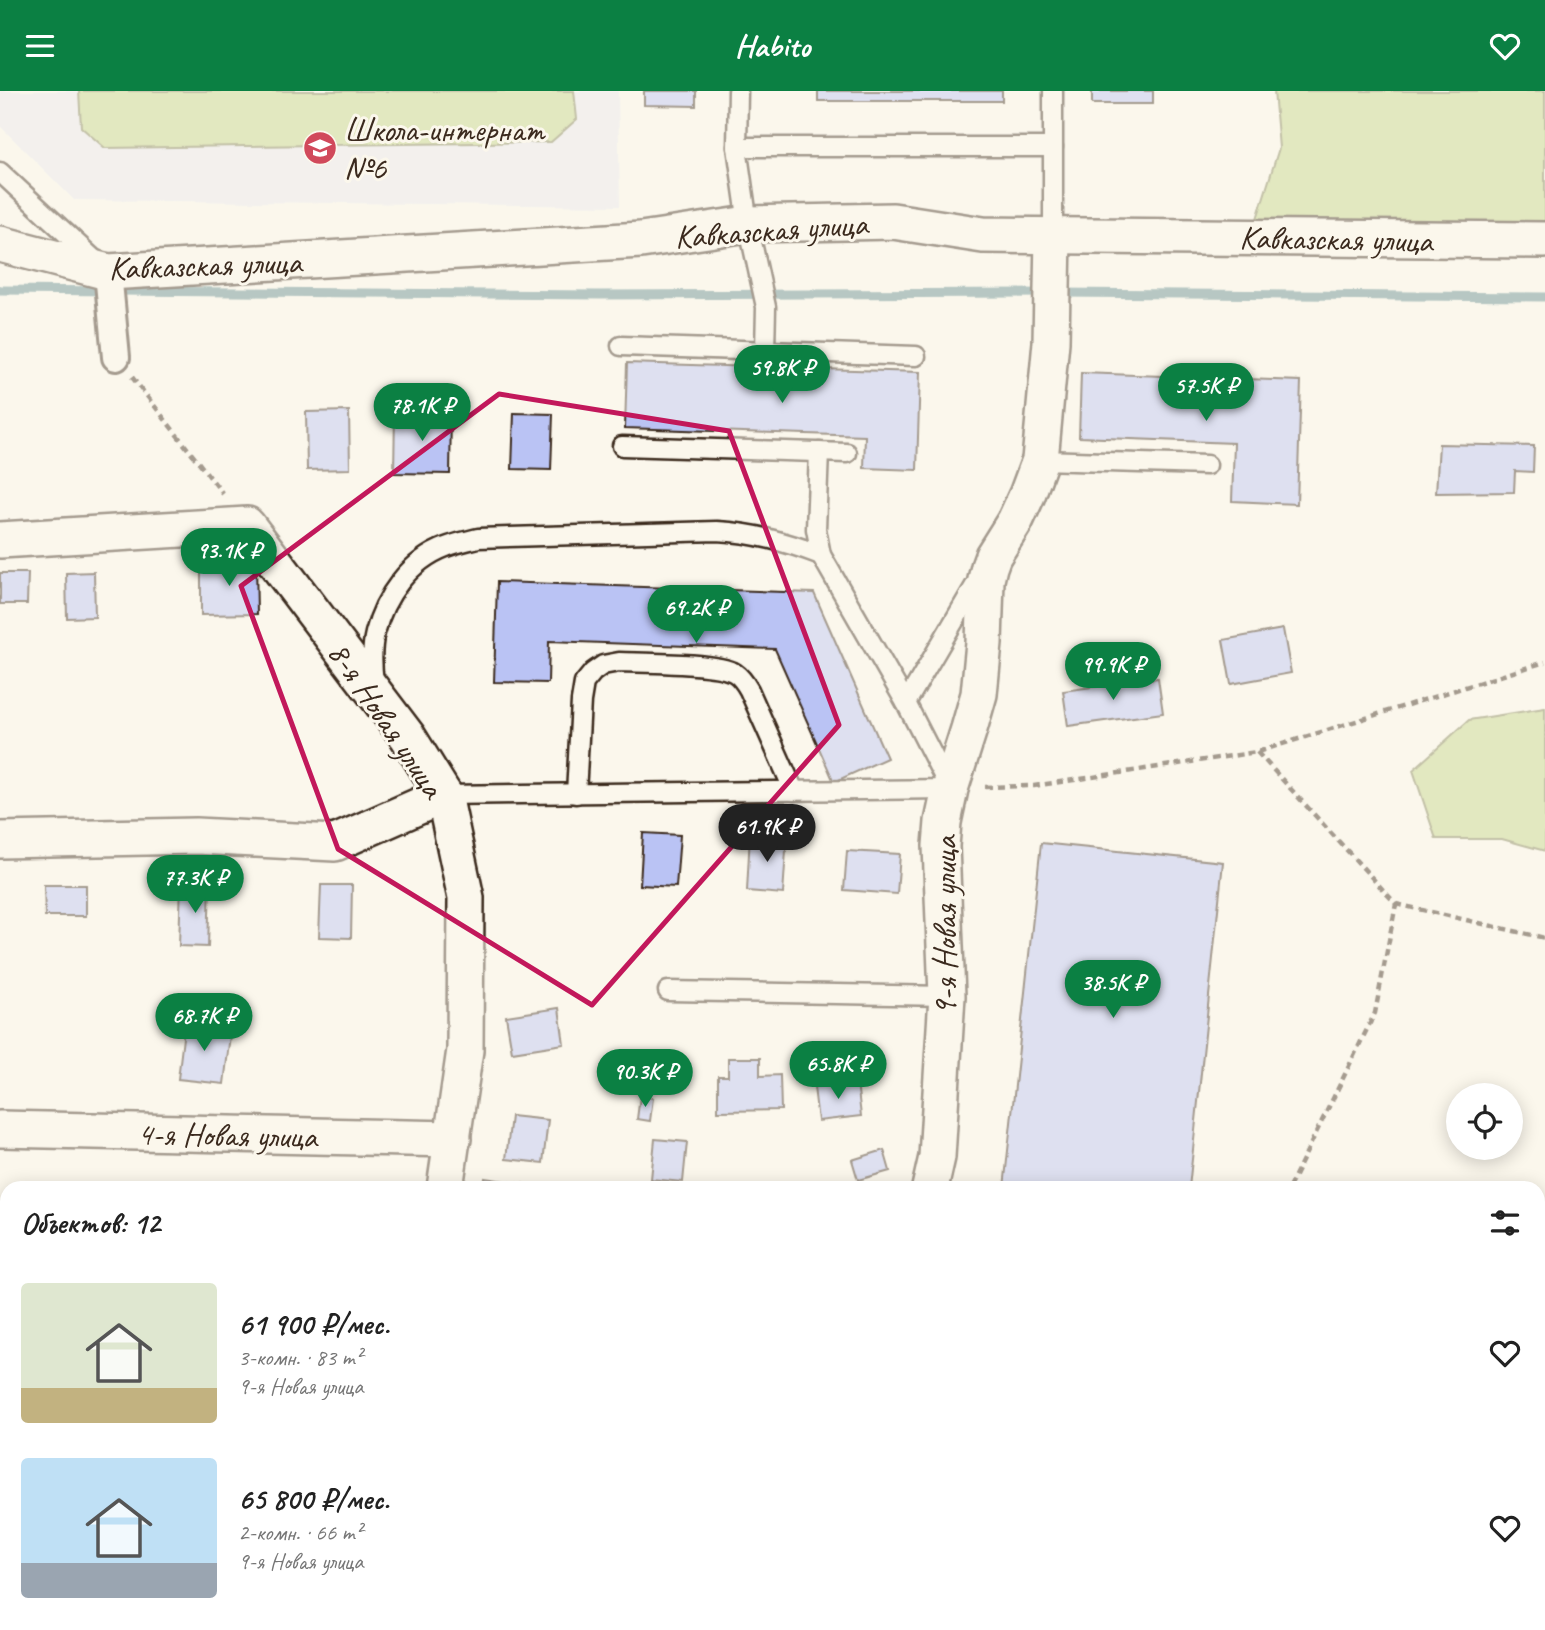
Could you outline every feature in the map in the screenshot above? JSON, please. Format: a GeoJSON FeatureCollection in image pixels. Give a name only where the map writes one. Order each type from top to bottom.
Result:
{"type":"FeatureCollection","features":[{"type":"Feature","properties":{"kind":"street","name":"Кавказская улица"},"geometry":{"type":"LineString","coordinates":[[0,244],[108,272],[641,240],[748,224],[893,221],[1052,246],[1545,240]]}},
{"type":"Feature","properties":{"kind":"street"},"geometry":{"type":"LineString","coordinates":[[989,567],[993,555],[1015,521],[1040,460],[1051,342],[1052,246]]}},
{"type":"Feature","properties":{"kind":"street"},"geometry":{"type":"LineString","coordinates":[[108,272],[116,357]]}},
{"type":"Feature","properties":{"kind":"street"},"geometry":{"type":"LineString","coordinates":[[0,540],[247,526]]}},
{"type":"Feature","properties":{"kind":"street","name":"8-я Новая улица"},"geometry":{"type":"LineString","coordinates":[[247,526],[408,737],[444,795],[466,898],[465,1050],[446,1181]]}},
{"type":"Feature","properties":{"kind":"street","name":"9-я Новая улица"},"geometry":{"type":"LineString","coordinates":[[932,1181],[937,1157],[947,996],[941,846],[943,822],[950,789],[979,694],[985,590],[989,567]]}},
{"type":"Feature","properties":{"kind":"street"},"geometry":{"type":"LineString","coordinates":[[0,840],[196,836],[335,843],[444,795]]}},
{"type":"Feature","properties":{"kind":"street","name":"4-я Новая улица"},"geometry":{"type":"LineString","coordinates":[[0,1129],[453,1139]]}},
{"type":"Feature","properties":{"kind":"lane"},"geometry":{"type":"LineString","coordinates":[[738,91],[737,147],[748,224],[766,307],[765,351]]}},
{"type":"Feature","properties":{"kind":"lane"},"geometry":{"type":"LineString","coordinates":[[1052,246],[1053,91]]}},
{"type":"Feature","properties":{"kind":"lane"},"geometry":{"type":"LineString","coordinates":[[737,147],[1053,147]]}},
{"type":"Feature","properties":{"kind":"lane"},"geometry":{"type":"LineString","coordinates":[[0,172],[108,272]]}},
{"type":"Feature","properties":{"kind":"lane"},"geometry":{"type":"LineString","coordinates":[[621,346],[916,356]]}},
{"type":"Feature","properties":{"kind":"lane"},"geometry":{"type":"LineString","coordinates":[[622,446],[847,453]]}},
{"type":"Feature","properties":{"kind":"lane"},"geometry":{"type":"LineString","coordinates":[[444,795],[950,789],[906,703],[821,555],[817,529],[819,453]]}},
{"type":"Feature","properties":{"kind":"lane"},"geometry":{"type":"LineString","coordinates":[[1040,460],[1207,465]]}},
{"type":"Feature","properties":{"kind":"lane"},"geometry":{"type":"LineString","coordinates":[[375,694],[372,666],[374,635],[385,604],[404,576],[444,547],[478,538],[717,531],[768,537],[821,555]]}},
{"type":"Feature","properties":{"kind":"lane"},"geometry":{"type":"LineString","coordinates":[[906,703],[972,588],[989,567]]}},
{"type":"Feature","properties":{"kind":"lane"},"geometry":{"type":"LineString","coordinates":[[576,794],[584,683],[603,665],[619,662],[716,666],[733,671],[749,690],[794,791]]}},
{"type":"Feature","properties":{"kind":"lane"},"geometry":{"type":"LineString","coordinates":[[668,991],[947,996]]}},
{"type":"Feature","properties":{"kind":"path"},"geometry":{"type":"LineString","coordinates":[[116,357],[247,526]]}},
{"type":"Feature","properties":{"kind":"path"},"geometry":{"type":"LineString","coordinates":[[950,789],[1034,786],[1257,752],[1545,662]]}},
{"type":"Feature","properties":{"kind":"path"},"geometry":{"type":"LineString","coordinates":[[1257,752],[1396,904],[1545,938]]}},
{"type":"Feature","properties":{"kind":"path"},"geometry":{"type":"LineString","coordinates":[[1292,1181],[1375,1013],[1396,904]]}},
{"type":"Feature","properties":{"kind":"highlighted area"},"geometry":{"type":"Polygon","coordinates":[[[499,394],[729,431],[839,725],[592,1005],[338,849],[241,586],[499,394]]]}},
{"type":"Feature","properties":{"kind":"shaded area","name":"Школа-интернат №6"},"geometry":{"type":"Polygon","coordinates":[[[0,91],[618,91],[620,206],[74,200],[0,126],[0,91]]]}},
{"type":"Feature","properties":{"kind":"green space"},"geometry":{"type":"Polygon","coordinates":[[[79,91],[574,91],[577,119],[551,142],[105,148],[81,127],[79,91]]]}},
{"type":"Feature","properties":{"kind":"green space"},"geometry":{"type":"Polygon","coordinates":[[[1274,91],[1545,91],[1545,226],[1256,222],[1279,148],[1274,91]]]}},
{"type":"Feature","properties":{"kind":"green space"},"geometry":{"type":"Polygon","coordinates":[[[1545,708],[1545,851],[1502,839],[1436,839],[1413,770],[1469,720],[1545,708]]]}},
{"type":"Feature","properties":{"kind":"building"},"geometry":{"type":"Polygon","coordinates":[[[644,91],[696,91],[696,106],[644,105],[644,91]]]}},
{"type":"Feature","properties":{"kind":"building"},"geometry":{"type":"Polygon","coordinates":[[[818,91],[1002,91],[1002,101],[818,101],[818,91]]]}},
{"type":"Feature","properties":{"kind":"building"},"geometry":{"type":"Polygon","coordinates":[[[1092,91],[1153,91],[1153,104],[1092,104],[1092,91]]]}},
{"type":"Feature","properties":{"kind":"building"},"geometry":{"type":"Polygon","coordinates":[[[627,363],[920,372],[917,470],[864,468],[865,436],[625,428],[627,363]]]}},
{"type":"Feature","properties":{"kind":"building"},"geometry":{"type":"Polygon","coordinates":[[[1081,373],[1301,381],[1297,504],[1232,501],[1234,443],[1079,437],[1081,373]]]}},
{"type":"Feature","properties":{"kind":"building"},"geometry":{"type":"Polygon","coordinates":[[[349,411],[350,469],[307,470],[306,412],[349,411]]]}},
{"type":"Feature","properties":{"kind":"building"},"geometry":{"type":"Polygon","coordinates":[[[395,413],[451,414],[450,474],[394,473],[395,413]]]}},
{"type":"Feature","properties":{"kind":"building"},"geometry":{"type":"Polygon","coordinates":[[[514,413],[553,414],[551,470],[512,469],[514,413]]]}},
{"type":"Feature","properties":{"kind":"building"},"geometry":{"type":"Polygon","coordinates":[[[1439,444],[1534,446],[1533,472],[1515,471],[1514,492],[1436,493],[1439,444]]]}},
{"type":"Feature","properties":{"kind":"building"},"geometry":{"type":"Polygon","coordinates":[[[201,561],[256,561],[257,614],[201,615],[201,561]]]}},
{"type":"Feature","properties":{"kind":"building"},"geometry":{"type":"Polygon","coordinates":[[[94,572],[95,617],[67,618],[66,573],[94,572]]]}},
{"type":"Feature","properties":{"kind":"building"},"geometry":{"type":"Polygon","coordinates":[[[0,573],[28,573],[27,604],[0,604],[0,573]]]}},
{"type":"Feature","properties":{"kind":"building"},"geometry":{"type":"Polygon","coordinates":[[[497,582],[814,593],[887,758],[834,782],[775,649],[549,641],[548,683],[494,682],[497,582]]]}},
{"type":"Feature","properties":{"kind":"building"},"geometry":{"type":"Polygon","coordinates":[[[1283,629],[1291,673],[1231,684],[1223,640],[1283,629]]]}},
{"type":"Feature","properties":{"kind":"building"},"geometry":{"type":"Polygon","coordinates":[[[1158,678],[1163,713],[1068,726],[1063,691],[1158,678]]]}},
{"type":"Feature","properties":{"kind":"building"},"geometry":{"type":"Polygon","coordinates":[[[643,833],[680,835],[676,887],[640,885],[643,833]]]}},
{"type":"Feature","properties":{"kind":"building"},"geometry":{"type":"Polygon","coordinates":[[[750,834],[787,836],[783,894],[747,891],[750,834]]]}},
{"type":"Feature","properties":{"kind":"building"},"geometry":{"type":"Polygon","coordinates":[[[1041,843],[1223,862],[1190,1181],[1005,1181],[1041,843]]]}},
{"type":"Feature","properties":{"kind":"building"},"geometry":{"type":"Polygon","coordinates":[[[847,851],[900,854],[897,894],[844,890],[847,851]]]}},
{"type":"Feature","properties":{"kind":"building"},"geometry":{"type":"Polygon","coordinates":[[[181,882],[210,883],[208,947],[179,946],[181,882]]]}},
{"type":"Feature","properties":{"kind":"building"},"geometry":{"type":"Polygon","coordinates":[[[44,885],[86,885],[86,916],[45,916],[44,885]]]}},
{"type":"Feature","properties":{"kind":"building"},"geometry":{"type":"Polygon","coordinates":[[[321,885],[352,885],[351,938],[319,937],[321,885]]]}},
{"type":"Feature","properties":{"kind":"building"},"geometry":{"type":"Polygon","coordinates":[[[559,1008],[564,1044],[512,1052],[506,1016],[559,1008]]]}},
{"type":"Feature","properties":{"kind":"building"},"geometry":{"type":"Polygon","coordinates":[[[185,1021],[231,1027],[224,1084],[178,1079],[185,1021]]]}},
{"type":"Feature","properties":{"kind":"building"},"geometry":{"type":"Polygon","coordinates":[[[728,1058],[760,1058],[760,1076],[780,1075],[781,1110],[718,1111],[718,1076],[728,1076],[728,1058]]]}},
{"type":"Feature","properties":{"kind":"building"},"geometry":{"type":"Polygon","coordinates":[[[857,1082],[861,1116],[818,1121],[814,1087],[857,1082]]]}},
{"type":"Feature","properties":{"kind":"building"},"geometry":{"type":"Polygon","coordinates":[[[640,1096],[653,1098],[650,1121],[637,1119],[640,1096]]]}},
{"type":"Feature","properties":{"kind":"building"},"geometry":{"type":"Polygon","coordinates":[[[511,1116],[548,1120],[543,1163],[506,1159],[511,1116]]]}},
{"type":"Feature","properties":{"kind":"building"},"geometry":{"type":"Polygon","coordinates":[[[655,1139],[687,1142],[683,1181],[651,1179],[655,1139]]]}},
{"type":"Feature","properties":{"kind":"building"},"geometry":{"type":"Polygon","coordinates":[[[884,1150],[890,1171],[858,1180],[852,1160],[884,1150]]]}},
{"type":"Feature","properties":{"kind":"waterway"},"geometry":{"type":"LineString","coordinates":[[0,290],[600,295],[1046,293]]}},
{"type":"Feature","properties":{"kind":"waterway"},"geometry":{"type":"LineString","coordinates":[[1060,293],[1545,297]]}},
{"type":"Feature","properties":{"kind":"place","name":"Школа-интернат №6"},"geometry":{"type":"Point","coordinates":[320,148]}}]}
